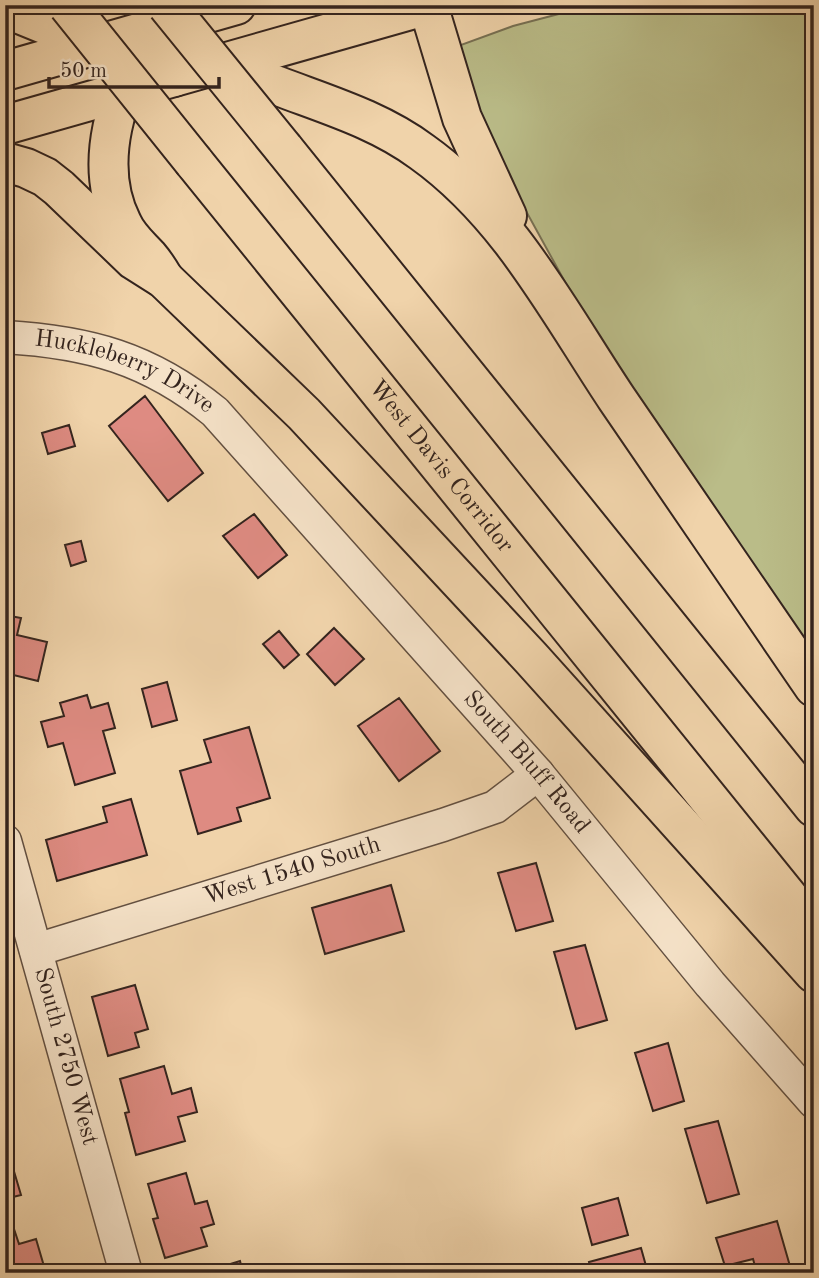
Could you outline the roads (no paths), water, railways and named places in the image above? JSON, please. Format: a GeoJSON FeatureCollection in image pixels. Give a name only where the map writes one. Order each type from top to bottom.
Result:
{"type":"FeatureCollection","features":[{"type":"Feature","properties":{"kind":"main road","name":"West Davis Corridor"},"geometry":{"type":"LineString","coordinates":[[68,5],[814,929]]}},
{"type":"Feature","properties":{"kind":"main road"},"geometry":{"type":"LineString","coordinates":[[5,125],[236,5]]}},
{"type":"Feature","properties":{"kind":"main road"},"geometry":{"type":"LineString","coordinates":[[220,64],[428,5],[462,118],[531,265]]}},
{"type":"Feature","properties":{"kind":"main road"},"geometry":{"type":"LineString","coordinates":[[5,8],[97,45]]}},
{"type":"Feature","properties":{"kind":"main road"},"geometry":{"type":"LineString","coordinates":[[164,42],[284,149],[814,807]]}},
{"type":"Feature","properties":{"kind":"main road"},"geometry":{"type":"LineString","coordinates":[[164,42],[109,142],[107,173],[122,224],[164,279],[323,434],[540,668],[814,973]]}},
{"type":"Feature","properties":{"kind":"main road"},"geometry":{"type":"LineString","coordinates":[[5,71],[97,45],[164,42],[363,118],[421,151],[476,198],[531,265],[616,397],[814,687]]}},
{"type":"Feature","properties":{"kind":"main road"},"geometry":{"type":"LineString","coordinates":[[5,162],[45,177],[134,260],[164,279]]}},
{"type":"Feature","properties":{"kind":"street","name":"Huckleberry Drive"},"geometry":{"type":"LineString","coordinates":[[5,337],[72,343],[128,359],[177,383],[232,428]]}},
{"type":"Feature","properties":{"kind":"street","name":"South Bluff Road"},"geometry":{"type":"LineString","coordinates":[[232,428],[538,774],[710,984],[814,1102]]}},
{"type":"Feature","properties":{"kind":"street","name":"West 1540 South"},"geometry":{"type":"LineString","coordinates":[[36,950],[482,812],[495,807],[538,774]]}},
{"type":"Feature","properties":{"kind":"street","name":"South 2750 West"},"geometry":{"type":"LineString","coordinates":[[5,841],[126,1273]]}}]}
